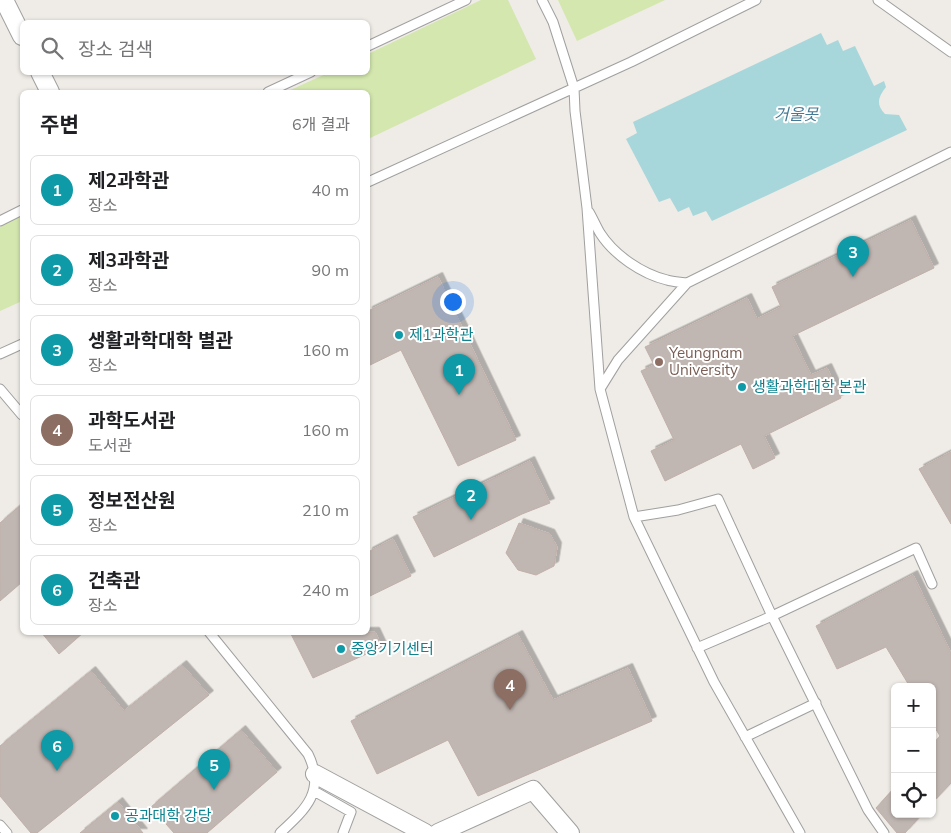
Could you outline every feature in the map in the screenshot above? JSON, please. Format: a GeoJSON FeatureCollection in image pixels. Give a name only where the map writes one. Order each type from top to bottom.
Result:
{"type":"FeatureCollection","features":[{"type":"Feature","properties":{"kind":"street"},"geometry":{"type":"LineString","coordinates":[[4,0],[20,32]]}},
{"type":"Feature","properties":{"kind":"street"},"geometry":{"type":"LineString","coordinates":[[42,75],[49,90]]}},
{"type":"Feature","properties":{"kind":"street"},"geometry":{"type":"LineString","coordinates":[[314,774],[425,833]]}},
{"type":"Feature","properties":{"kind":"street"},"geometry":{"type":"LineString","coordinates":[[438,833],[533,790],[570,833]]}},
{"type":"Feature","properties":{"kind":"lane"},"geometry":{"type":"LineString","coordinates":[[370,45],[466,0]]}},
{"type":"Feature","properties":{"kind":"lane"},"geometry":{"type":"LineString","coordinates":[[542,0],[553,22],[574,88],[587,208],[600,389],[634,517],[714,682],[798,832]]}},
{"type":"Feature","properties":{"kind":"lane"},"geometry":{"type":"LineString","coordinates":[[370,181],[574,88],[756,0]]}},
{"type":"Feature","properties":{"kind":"lane"},"geometry":{"type":"LineString","coordinates":[[878,0],[951,52]]}},
{"type":"Feature","properties":{"kind":"lane"},"geometry":{"type":"LineString","coordinates":[[272,90],[305,75]]}},
{"type":"Feature","properties":{"kind":"lane"},"geometry":{"type":"LineString","coordinates":[[600,389],[618,360],[687,283],[951,152]]}},
{"type":"Feature","properties":{"kind":"lane"},"geometry":{"type":"LineString","coordinates":[[587,208],[601,234],[613,249],[625,259],[649,273],[667,280],[687,283]]}},
{"type":"Feature","properties":{"kind":"lane"},"geometry":{"type":"LineString","coordinates":[[0,221],[20,211]]}},
{"type":"Feature","properties":{"kind":"lane"},"geometry":{"type":"LineString","coordinates":[[0,354],[20,345]]}},
{"type":"Feature","properties":{"kind":"lane"},"geometry":{"type":"LineString","coordinates":[[0,389],[20,413]]}},
{"type":"Feature","properties":{"kind":"lane"},"geometry":{"type":"LineString","coordinates":[[634,517],[678,510],[718,498],[772,616],[868,810],[884,833]]}},
{"type":"Feature","properties":{"kind":"lane"},"geometry":{"type":"LineString","coordinates":[[697,648],[772,616],[916,548],[932,584]]}},
{"type":"Feature","properties":{"kind":"lane"},"geometry":{"type":"LineString","coordinates":[[211,635],[308,754],[314,774],[314,791],[301,814],[280,833]]}},
{"type":"Feature","properties":{"kind":"lane"},"geometry":{"type":"LineString","coordinates":[[745,737],[816,702]]}},
{"type":"Feature","properties":{"kind":"lane"},"geometry":{"type":"LineString","coordinates":[[314,791],[351,812],[343,833]]}},
{"type":"Feature","properties":{"kind":"lane"},"geometry":{"type":"LineString","coordinates":[[0,825],[7,833]]}},
{"type":"Feature","properties":{"kind":"green space"},"geometry":{"type":"Polygon","coordinates":[[[481,0],[508,0],[536,59],[370,138],[370,90],[290,90],[324,75],[370,75],[370,53],[481,0]]]}},
{"type":"Feature","properties":{"kind":"green space"},"geometry":{"type":"Polygon","coordinates":[[[558,0],[665,0],[577,41],[558,0]]]}},
{"type":"Feature","properties":{"kind":"green space"},"geometry":{"type":"Polygon","coordinates":[[[20,217],[20,302],[0,311],[0,227],[20,217]]]}},
{"type":"Feature","properties":{"kind":"water","name":"거울못"},"geometry":{"type":"Polygon","coordinates":[[[821,33],[827,45],[838,40],[843,51],[855,46],[874,86],[884,81],[886,87],[879,100],[880,107],[885,114],[899,115],[907,130],[712,221],[706,211],[693,216],[689,207],[678,212],[670,198],[659,202],[626,139],[637,133],[633,122],[821,33]]]}},
{"type":"Feature","properties":{"kind":"building","name":"생활과학대학 본관"},"geometry":{"type":"Polygon","coordinates":[[[911,220],[934,268],[792,336],[811,375],[827,368],[841,398],[764,436],[775,458],[753,469],[741,444],[665,481],[651,451],[674,440],[641,371],[654,365],[645,347],[747,298],[757,319],[781,307],[772,287],[911,220]]]}},
{"type":"Feature","properties":{"kind":"building"},"geometry":{"type":"Polygon","coordinates":[[[438,277],[516,440],[458,466],[401,350],[370,365],[370,310],[438,277]]]}},
{"type":"Feature","properties":{"kind":"building"},"geometry":{"type":"Polygon","coordinates":[[[951,452],[951,524],[919,469],[951,452]]]}},
{"type":"Feature","properties":{"kind":"building"},"geometry":{"type":"Polygon","coordinates":[[[530,461],[550,503],[522,514],[434,557],[413,517],[530,461]]]}},
{"type":"Feature","properties":{"kind":"building"},"geometry":{"type":"Polygon","coordinates":[[[20,506],[20,584],[0,601],[0,523],[20,506]]]}},
{"type":"Feature","properties":{"kind":"building"},"geometry":{"type":"Polygon","coordinates":[[[519,523],[550,534],[557,547],[554,566],[536,575],[518,570],[506,553],[519,523]]]}},
{"type":"Feature","properties":{"kind":"building","name":"중앙기기센터"},"geometry":{"type":"Polygon","coordinates":[[[393,539],[411,576],[370,596],[370,551],[393,539]]]}},
{"type":"Feature","properties":{"kind":"building"},"geometry":{"type":"Polygon","coordinates":[[[913,575],[951,653],[951,783],[936,799],[936,740],[940,736],[936,730],[936,683],[908,683],[886,647],[837,669],[816,626],[913,575]]]}},
{"type":"Feature","properties":{"kind":"building","name":"중앙기기센터"},"geometry":{"type":"Polygon","coordinates":[[[370,632],[375,632],[382,647],[313,678],[292,635],[370,635],[370,632]]]}},
{"type":"Feature","properties":{"kind":"building"},"geometry":{"type":"Polygon","coordinates":[[[43,635],[81,635],[59,654],[43,635]]]}},
{"type":"Feature","properties":{"kind":"building"},"geometry":{"type":"Polygon","coordinates":[[[518,635],[553,700],[628,668],[652,721],[478,796],[448,740],[377,774],[351,721],[518,635]]]}},
{"type":"Feature","properties":{"kind":"building"},"geometry":{"type":"Polygon","coordinates":[[[182,665],[209,695],[37,833],[31,833],[0,796],[0,746],[91,671],[124,711],[182,665]]]}},
{"type":"Feature","properties":{"kind":"building"},"geometry":{"type":"Polygon","coordinates":[[[241,730],[277,772],[207,833],[174,833],[151,807],[241,730]]]}},
{"type":"Feature","properties":{"kind":"building"},"geometry":{"type":"Polygon","coordinates":[[[891,791],[891,818],[918,818],[905,833],[897,833],[876,808],[891,791]]]}},
{"type":"Feature","properties":{"kind":"building","name":"공과대학 강당"},"geometry":{"type":"Polygon","coordinates":[[[118,802],[143,833],[80,833],[118,802]]]}},
{"type":"Feature","properties":{"kind":"place","name":"생활과학대학 별관"},"geometry":{"type":"Point","coordinates":[853,277]}},
{"type":"Feature","properties":{"kind":"place","name":"제1과학관"},"geometry":{"type":"Point","coordinates":[399,335]}},
{"type":"Feature","properties":{"kind":"place","name":"Yeungnam University"},"geometry":{"type":"Point","coordinates":[659,362]}},
{"type":"Feature","properties":{"kind":"place","name":"생활과학대학 본관"},"geometry":{"type":"Point","coordinates":[742,387]}},
{"type":"Feature","properties":{"kind":"place","name":"제2과학관"},"geometry":{"type":"Point","coordinates":[459,395]}},
{"type":"Feature","properties":{"kind":"place","name":"제3과학관"},"geometry":{"type":"Point","coordinates":[471,520]}},
{"type":"Feature","properties":{"kind":"place","name":"중앙기기센터"},"geometry":{"type":"Point","coordinates":[341,649]}},
{"type":"Feature","properties":{"kind":"place","name":"과학도서관"},"geometry":{"type":"Point","coordinates":[510,710]}},
{"type":"Feature","properties":{"kind":"place","name":"건축관"},"geometry":{"type":"Point","coordinates":[57,771]}},
{"type":"Feature","properties":{"kind":"place","name":"정보전산원"},"geometry":{"type":"Point","coordinates":[214,790]}},
{"type":"Feature","properties":{"kind":"place","name":"공과대학 강당"},"geometry":{"type":"Point","coordinates":[115,816]}}]}
